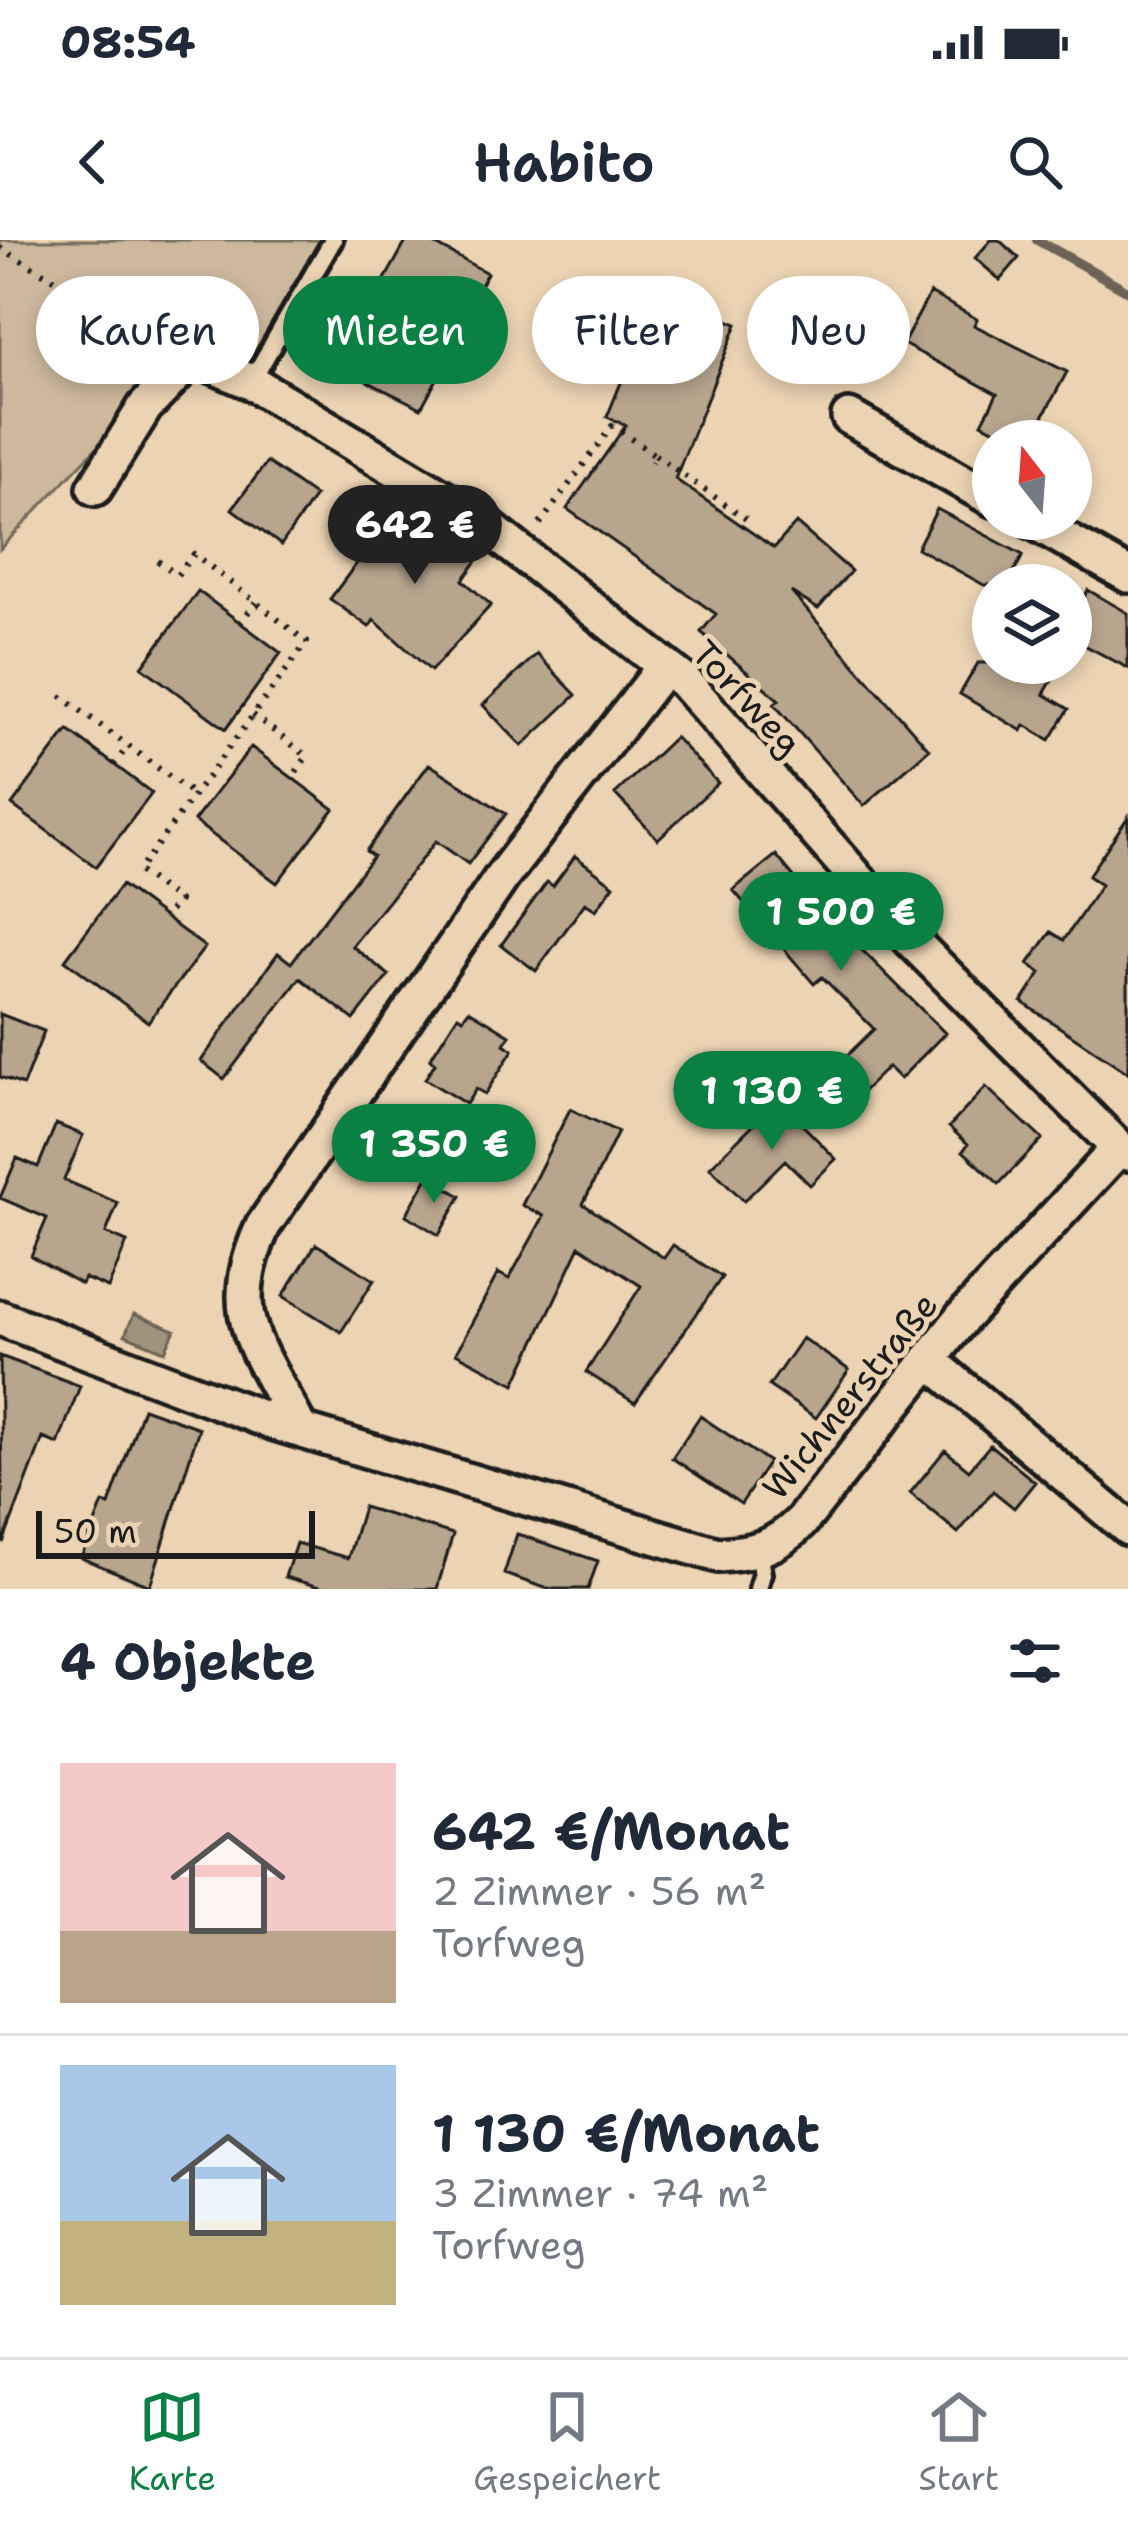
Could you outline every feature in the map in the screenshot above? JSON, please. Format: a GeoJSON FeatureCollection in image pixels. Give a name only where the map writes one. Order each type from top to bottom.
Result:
{"type":"FeatureCollection","features":[{"type":"Feature","properties":{"kind":"street"},"geometry":{"type":"LineString","coordinates":[[95,488],[145,407],[167,384]]}},
{"type":"Feature","properties":{"kind":"street","name":"Torfweg"},"geometry":{"type":"LineString","coordinates":[[253,384],[474,516],[665,666],[912,941],[1124,1151]]}},
{"type":"Feature","properties":{"kind":"street"},"geometry":{"type":"LineString","coordinates":[[849,417],[972,487]]}},
{"type":"Feature","properties":{"kind":"street"},"geometry":{"type":"LineString","coordinates":[[1066,540],[1128,575]]}},
{"type":"Feature","properties":{"kind":"street"},"geometry":{"type":"LineString","coordinates":[[299,1427],[242,1314],[244,1268],[263,1226],[502,877],[665,666]]}},
{"type":"Feature","properties":{"kind":"street","name":"Wichnerstraße"},"geometry":{"type":"LineString","coordinates":[[0,1318],[106,1361],[299,1427],[718,1555],[758,1553],[782,1541],[801,1522],[929,1360],[1124,1151]]}},
{"type":"Feature","properties":{"kind":"street"},"geometry":{"type":"LineString","coordinates":[[929,1360],[1128,1528]]}},
{"type":"Feature","properties":{"kind":"lane"},"geometry":{"type":"LineString","coordinates":[[259,367],[334,240]]}},
{"type":"Feature","properties":{"kind":"lane"},"geometry":{"type":"LineString","coordinates":[[758,1553],[762,1574],[758,1589]]}},
{"type":"Feature","properties":{"kind":"path"},"geometry":{"type":"LineString","coordinates":[[0,248],[50,276]]}},
{"type":"Feature","properties":{"kind":"path"},"geometry":{"type":"LineString","coordinates":[[519,551],[612,426],[748,521]]}},
{"type":"Feature","properties":{"kind":"path"},"geometry":{"type":"LineString","coordinates":[[158,561],[177,575],[194,554],[307,642],[138,871],[178,901],[165,917]]}},
{"type":"Feature","properties":{"kind":"path"},"geometry":{"type":"LineString","coordinates":[[241,623],[256,602]]}},
{"type":"Feature","properties":{"kind":"path"},"geometry":{"type":"LineString","coordinates":[[61,697],[194,795]]}},
{"type":"Feature","properties":{"kind":"path"},"geometry":{"type":"LineString","coordinates":[[253,715],[307,755],[292,778]]}},
{"type":"Feature","properties":{"kind":"path"},"geometry":{"type":"LineString","coordinates":[[114,765],[128,746]]}},
{"type":"Feature","properties":{"kind":"shaded area"},"geometry":{"type":"Polygon","coordinates":[[[0,240],[320,240],[299,276],[283,276],[283,304],[259,346],[259,276],[36,276],[36,384],[157,384],[0,549],[0,240]]]}},
{"type":"Feature","properties":{"kind":"shaded area"},"geometry":{"type":"Polygon","coordinates":[[[134,1314],[175,1330],[165,1351],[125,1335],[134,1314]]]}},
{"type":"Feature","properties":{"kind":"building"},"geometry":{"type":"Polygon","coordinates":[[[407,240],[427,240],[487,273],[485,276],[387,276],[407,240]]]}},
{"type":"Feature","properties":{"kind":"building"},"geometry":{"type":"Polygon","coordinates":[[[991,240],[999,240],[1019,258],[1000,280],[975,258],[991,240]]]}},
{"type":"Feature","properties":{"kind":"building"},"geometry":{"type":"Polygon","coordinates":[[[930,293],[977,319],[974,325],[1067,372],[1041,420],[984,420],[997,394],[910,348],[910,331],[930,293]]]}},
{"type":"Feature","properties":{"kind":"building"},"geometry":{"type":"Polygon","coordinates":[[[723,318],[737,324],[723,359],[723,318]]]}},
{"type":"Feature","properties":{"kind":"building"},"geometry":{"type":"Polygon","coordinates":[[[373,384],[434,384],[421,408],[373,384]]]}},
{"type":"Feature","properties":{"kind":"building"},"geometry":{"type":"Polygon","coordinates":[[[620,384],[713,384],[675,479],[774,548],[796,523],[851,571],[818,609],[791,592],[929,749],[864,806],[774,704],[779,700],[701,632],[716,614],[567,509],[626,425],[607,417],[620,384]]]}},
{"type":"Feature","properties":{"kind":"building"},"geometry":{"type":"Polygon","coordinates":[[[267,462],[315,496],[281,545],[232,509],[267,462]]]}},
{"type":"Feature","properties":{"kind":"building"},"geometry":{"type":"Polygon","coordinates":[[[403,501],[479,558],[463,580],[491,605],[431,671],[374,620],[369,627],[330,599],[403,501]]]}},
{"type":"Feature","properties":{"kind":"building"},"geometry":{"type":"Polygon","coordinates":[[[937,509],[972,528],[972,540],[995,540],[1023,555],[1018,564],[972,564],[972,578],[917,548],[937,509]]]}},
{"type":"Feature","properties":{"kind":"building"},"geometry":{"type":"Polygon","coordinates":[[[198,591],[281,653],[226,729],[142,667],[198,591]]]}},
{"type":"Feature","properties":{"kind":"building"},"geometry":{"type":"Polygon","coordinates":[[[1092,592],[1128,613],[1128,668],[1092,649],[1092,592]]]}},
{"type":"Feature","properties":{"kind":"building"},"geometry":{"type":"Polygon","coordinates":[[[537,654],[576,695],[522,746],[483,705],[537,654]]]}},
{"type":"Feature","properties":{"kind":"building"},"geometry":{"type":"Polygon","coordinates":[[[972,673],[972,684],[1050,684],[1044,694],[1069,709],[1050,740],[1025,725],[1022,731],[960,694],[972,673]]]}},
{"type":"Feature","properties":{"kind":"building"},"geometry":{"type":"Polygon","coordinates":[[[68,730],[152,793],[96,867],[12,805],[68,730]]]}},
{"type":"Feature","properties":{"kind":"building"},"geometry":{"type":"Polygon","coordinates":[[[675,737],[718,783],[658,839],[615,794],[675,737]]]}},
{"type":"Feature","properties":{"kind":"building"},"geometry":{"type":"Polygon","coordinates":[[[251,747],[334,809],[277,883],[194,821],[251,747]]]}},
{"type":"Feature","properties":{"kind":"building"},"geometry":{"type":"Polygon","coordinates":[[[429,764],[506,814],[468,864],[436,841],[352,946],[389,975],[354,1020],[300,978],[224,1079],[201,1061],[278,953],[291,963],[373,856],[366,851],[429,764]]]}},
{"type":"Feature","properties":{"kind":"building"},"geometry":{"type":"Polygon","coordinates":[[[1128,817],[1128,1073],[1022,1002],[1041,973],[1028,964],[1051,932],[1064,940],[1101,885],[1088,876],[1128,817]]]}},
{"type":"Feature","properties":{"kind":"building"},"geometry":{"type":"Polygon","coordinates":[[[776,855],[804,889],[810,883],[862,941],[857,945],[945,1033],[900,1079],[888,1067],[857,1097],[831,1071],[874,1029],[822,977],[814,984],[733,890],[776,855]]]}},
{"type":"Feature","properties":{"kind":"building"},"geometry":{"type":"Polygon","coordinates":[[[575,856],[614,885],[596,910],[585,903],[536,971],[501,945],[547,882],[553,886],[575,856]]]}},
{"type":"Feature","properties":{"kind":"building"},"geometry":{"type":"Polygon","coordinates":[[[121,885],[205,947],[148,1022],[65,960],[121,885]]]}},
{"type":"Feature","properties":{"kind":"building"},"geometry":{"type":"Polygon","coordinates":[[[469,1010],[510,1035],[504,1044],[513,1050],[485,1094],[476,1089],[466,1104],[425,1079],[435,1063],[430,1059],[458,1015],[463,1018],[469,1010]]]}},
{"type":"Feature","properties":{"kind":"building"},"geometry":{"type":"Polygon","coordinates":[[[0,1014],[44,1031],[23,1085],[0,1077],[0,1014]]]}},
{"type":"Feature","properties":{"kind":"building"},"geometry":{"type":"Polygon","coordinates":[[[986,1087],[1042,1139],[999,1184],[963,1151],[968,1144],[949,1127],[986,1087]]]}},
{"type":"Feature","properties":{"kind":"building"},"geometry":{"type":"Polygon","coordinates":[[[778,1100],[836,1159],[810,1185],[785,1160],[744,1201],[710,1167],[778,1100]]]}},
{"type":"Feature","properties":{"kind":"building"},"geometry":{"type":"Polygon","coordinates":[[[570,1109],[618,1132],[583,1204],[664,1258],[673,1245],[722,1277],[635,1403],[586,1372],[641,1286],[580,1246],[515,1384],[456,1353],[498,1273],[509,1279],[544,1216],[522,1205],[570,1109]]]}},
{"type":"Feature","properties":{"kind":"building"},"geometry":{"type":"Polygon","coordinates":[[[56,1124],[83,1135],[64,1180],[118,1203],[106,1233],[127,1242],[108,1288],[84,1278],[81,1284],[31,1256],[47,1218],[0,1198],[17,1158],[38,1167],[56,1124]]]}},
{"type":"Feature","properties":{"kind":"building"},"geometry":{"type":"Polygon","coordinates":[[[428,1177],[461,1196],[439,1235],[406,1215],[428,1177]]]}},
{"type":"Feature","properties":{"kind":"building"},"geometry":{"type":"Polygon","coordinates":[[[316,1244],[374,1280],[341,1332],[283,1296],[316,1244]]]}},
{"type":"Feature","properties":{"kind":"building"},"geometry":{"type":"Polygon","coordinates":[[[802,1338],[849,1370],[816,1418],[769,1386],[802,1338]]]}},
{"type":"Feature","properties":{"kind":"building"},"geometry":{"type":"Polygon","coordinates":[[[0,1356],[80,1386],[58,1444],[43,1438],[3,1543],[0,1356]]]}},
{"type":"Feature","properties":{"kind":"building"},"geometry":{"type":"Polygon","coordinates":[[[143,1408],[199,1428],[150,1586],[81,1558],[103,1503],[109,1505],[143,1408]]]}},
{"type":"Feature","properties":{"kind":"building"},"geometry":{"type":"Polygon","coordinates":[[[700,1416],[769,1462],[741,1504],[672,1458],[700,1416]]]}},
{"type":"Feature","properties":{"kind":"building"},"geometry":{"type":"Polygon","coordinates":[[[990,1445],[1035,1482],[1014,1508],[993,1491],[958,1533],[910,1493],[945,1450],[969,1470],[990,1445]]]}},
{"type":"Feature","properties":{"kind":"building"},"geometry":{"type":"Polygon","coordinates":[[[363,1507],[453,1534],[437,1589],[326,1589],[285,1577],[296,1543],[348,1558],[363,1507]]]}},
{"type":"Feature","properties":{"kind":"building"},"geometry":{"type":"Polygon","coordinates":[[[517,1534],[598,1561],[588,1589],[548,1589],[504,1574],[517,1534]]]}},
{"type":"Feature","properties":{"kind":"waterway"},"geometry":{"type":"LineString","coordinates":[[1037,240],[1128,291]]}}]}
